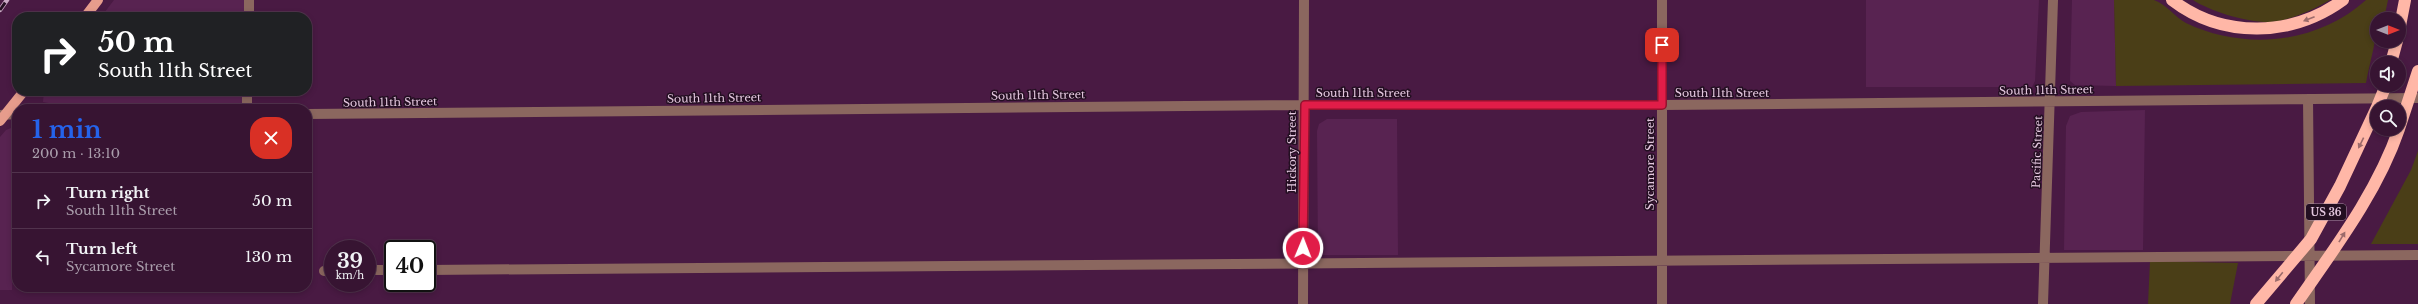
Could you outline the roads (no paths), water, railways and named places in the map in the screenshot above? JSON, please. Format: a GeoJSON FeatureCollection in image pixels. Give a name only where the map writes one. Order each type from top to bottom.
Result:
{"type":"FeatureCollection","features":[{"type":"Feature","properties":{"kind":"highway"},"geometry":{"type":"LineString","coordinates":[[2172,0],[2202,18],[2224,25],[2269,29],[2311,19],[2344,0]]}},
{"type":"Feature","properties":{"kind":"highway"},"geometry":{"type":"LineString","coordinates":[[2403,12],[2405,0]]}},
{"type":"Feature","properties":{"kind":"highway","name":"US 36"},"geometry":{"type":"LineString","coordinates":[[2406,108],[2418,71]]}},
{"type":"Feature","properties":{"kind":"highway","name":"US 36"},"geometry":{"type":"LineString","coordinates":[[2256,304],[2311,239],[2340,186],[2370,122]]}},
{"type":"Feature","properties":{"kind":"highway","name":"US 36"},"geometry":{"type":"LineString","coordinates":[[2296,304],[2338,244],[2370,191],[2396,136]]}},
{"type":"Feature","properties":{"kind":"main road"},"geometry":{"type":"LineString","coordinates":[[88,12],[98,0]]}},
{"type":"Feature","properties":{"kind":"main road"},"geometry":{"type":"LineString","coordinates":[[13,104],[20,96]]}},
{"type":"Feature","properties":{"kind":"main road"},"geometry":{"type":"LineString","coordinates":[[2,117],[12,105]]}},
{"type":"Feature","properties":{"kind":"street"},"geometry":{"type":"LineString","coordinates":[[248,12],[249,0]]}},
{"type":"Feature","properties":{"kind":"street","name":"Hickory Street"},"geometry":{"type":"LineString","coordinates":[[1303,304],[1305,105],[1304,0]]}},
{"type":"Feature","properties":{"kind":"street","name":"Sycamore Street"},"geometry":{"type":"LineString","coordinates":[[1662,0],[1662,304]]}},
{"type":"Feature","properties":{"kind":"street","name":"Pacific Street"},"geometry":{"type":"LineString","coordinates":[[2043,304],[2046,255],[2053,0]]}},
{"type":"Feature","properties":{"kind":"street","name":"South 11th Street"},"geometry":{"type":"LineString","coordinates":[[312,114],[1305,105],[1662,105],[2418,98]]}},
{"type":"Feature","properties":{"kind":"street"},"geometry":{"type":"LineString","coordinates":[[2308,99],[2310,304]]}},
{"type":"Feature","properties":{"kind":"street"},"geometry":{"type":"LineString","coordinates":[[2,117],[12,115]]}},
{"type":"Feature","properties":{"kind":"street"},"geometry":{"type":"LineString","coordinates":[[436,270],[786,270],[2046,255],[2418,255]]}},
{"type":"Feature","properties":{"kind":"railway"},"geometry":{"type":"LineString","coordinates":[[0,10],[7,0]]}}]}
